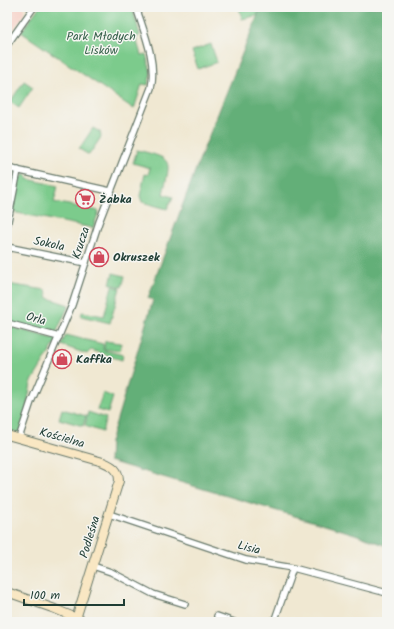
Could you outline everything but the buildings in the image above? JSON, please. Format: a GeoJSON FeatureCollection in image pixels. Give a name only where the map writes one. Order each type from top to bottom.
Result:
{"type":"FeatureCollection","features":[{"type":"Feature","properties":{"kind":"street"},"geometry":{"type":"LineString","coordinates":[[7,45],[34,7]]}},
{"type":"Feature","properties":{"kind":"street","name":"Krucza"},"geometry":{"type":"LineString","coordinates":[[19,438],[31,402],[72,305],[110,191],[154,78],[153,66],[136,7]]}},
{"type":"Feature","properties":{"kind":"street"},"geometry":{"type":"LineString","coordinates":[[7,168],[110,191]]}},
{"type":"Feature","properties":{"kind":"street"},"geometry":{"type":"LineString","coordinates":[[7,226],[18,170]]}},
{"type":"Feature","properties":{"kind":"street","name":"Sokola"},"geometry":{"type":"LineString","coordinates":[[7,247],[86,263]]}},
{"type":"Feature","properties":{"kind":"street","name":"Orla"},"geometry":{"type":"LineString","coordinates":[[7,323],[59,337]]}},
{"type":"Feature","properties":{"kind":"street","name":"Kościelna"},"geometry":{"type":"LineString","coordinates":[[7,435],[111,465]]}},
{"type":"Feature","properties":{"kind":"street","name":"Podleśna"},"geometry":{"type":"LineString","coordinates":[[75,620],[119,481],[117,471],[111,465]]}},
{"type":"Feature","properties":{"kind":"street","name":"Lisia"},"geometry":{"type":"LineString","coordinates":[[109,514],[246,560],[293,568],[387,593]]}},
{"type":"Feature","properties":{"kind":"street"},"geometry":{"type":"LineString","coordinates":[[93,566],[111,572],[153,594],[184,604]]}},
{"type":"Feature","properties":{"kind":"street"},"geometry":{"type":"LineString","coordinates":[[274,622],[293,568]]}},
{"type":"Feature","properties":{"kind":"street"},"geometry":{"type":"LineString","coordinates":[[7,592],[75,620],[86,622]]}},
{"type":"Feature","properties":{"kind":"street"},"geometry":{"type":"LineString","coordinates":[[217,616],[234,622]]}},
{"type":"Feature","properties":{"kind":"shaded area"},"geometry":{"type":"Polygon","coordinates":[[[7,7],[24,7],[24,15],[7,38],[7,7]]]}},
{"type":"Feature","properties":{"kind":"green space","name":"Park Młodych Lisków"},"geometry":{"type":"Polygon","coordinates":[[[39,7],[132,7],[140,35],[136,38],[141,55],[146,54],[151,73],[148,85],[142,84],[134,109],[21,32],[39,7]]]}},
{"type":"Feature","properties":{"kind":"green space"},"geometry":{"type":"Polygon","coordinates":[[[239,7],[256,7],[259,15],[242,19],[239,7]]]}},
{"type":"Feature","properties":{"kind":"green space"},"geometry":{"type":"Polygon","coordinates":[[[261,7],[387,7],[387,546],[355,534],[109,461],[110,442],[153,300],[148,298],[200,158],[261,7]]]}},
{"type":"Feature","properties":{"kind":"green space"},"geometry":{"type":"Polygon","coordinates":[[[211,44],[217,62],[198,69],[192,51],[211,44]]]}},
{"type":"Feature","properties":{"kind":"green space"},"geometry":{"type":"Polygon","coordinates":[[[24,81],[33,87],[19,108],[10,102],[24,81]]]}},
{"type":"Feature","properties":{"kind":"green space"},"geometry":{"type":"Polygon","coordinates":[[[93,128],[100,132],[101,137],[89,155],[79,149],[93,128]]]}},
{"type":"Feature","properties":{"kind":"green space"},"geometry":{"type":"Polygon","coordinates":[[[137,150],[158,156],[167,162],[168,174],[163,194],[173,197],[167,209],[142,202],[140,196],[145,174],[148,175],[150,168],[133,163],[137,150]]]}},
{"type":"Feature","properties":{"kind":"green space"},"geometry":{"type":"Polygon","coordinates":[[[23,175],[26,175],[28,179],[58,186],[54,202],[99,211],[93,228],[12,212],[19,179],[23,175]]]}},
{"type":"Feature","properties":{"kind":"green space"},"geometry":{"type":"Polygon","coordinates":[[[113,273],[125,276],[122,287],[110,284],[113,273]]]}},
{"type":"Feature","properties":{"kind":"green space"},"geometry":{"type":"Polygon","coordinates":[[[7,284],[46,290],[48,298],[69,305],[56,333],[7,322],[7,284]]]}},
{"type":"Feature","properties":{"kind":"green space"},"geometry":{"type":"Polygon","coordinates":[[[112,286],[120,288],[110,323],[81,316],[82,312],[104,316],[112,286]]]}},
{"type":"Feature","properties":{"kind":"green space"},"geometry":{"type":"Polygon","coordinates":[[[7,326],[51,338],[59,337],[31,383],[23,428],[16,437],[7,435],[7,326]]]}},
{"type":"Feature","properties":{"kind":"green space"},"geometry":{"type":"Polygon","coordinates":[[[66,335],[103,344],[103,350],[123,355],[122,360],[91,350],[87,354],[61,345],[66,335]]]}},
{"type":"Feature","properties":{"kind":"green space"},"geometry":{"type":"Polygon","coordinates":[[[105,341],[121,343],[120,351],[104,349],[105,341]]]}},
{"type":"Feature","properties":{"kind":"green space"},"geometry":{"type":"Polygon","coordinates":[[[103,393],[113,397],[108,413],[97,410],[103,393]]]}},
{"type":"Feature","properties":{"kind":"green space"},"geometry":{"type":"Polygon","coordinates":[[[62,409],[86,416],[83,426],[59,419],[62,409]]]}},
{"type":"Feature","properties":{"kind":"green space"},"geometry":{"type":"Polygon","coordinates":[[[88,412],[106,418],[102,432],[85,426],[88,412]]]}},
{"type":"Feature","properties":{"kind":"place","name":"Żabka"},"geometry":{"type":"Point","coordinates":[85,199]}},
{"type":"Feature","properties":{"kind":"place","name":"Okruszek"},"geometry":{"type":"Point","coordinates":[99,257]}},
{"type":"Feature","properties":{"kind":"place","name":"Kaffka"},"geometry":{"type":"Point","coordinates":[62,359]}}]}
